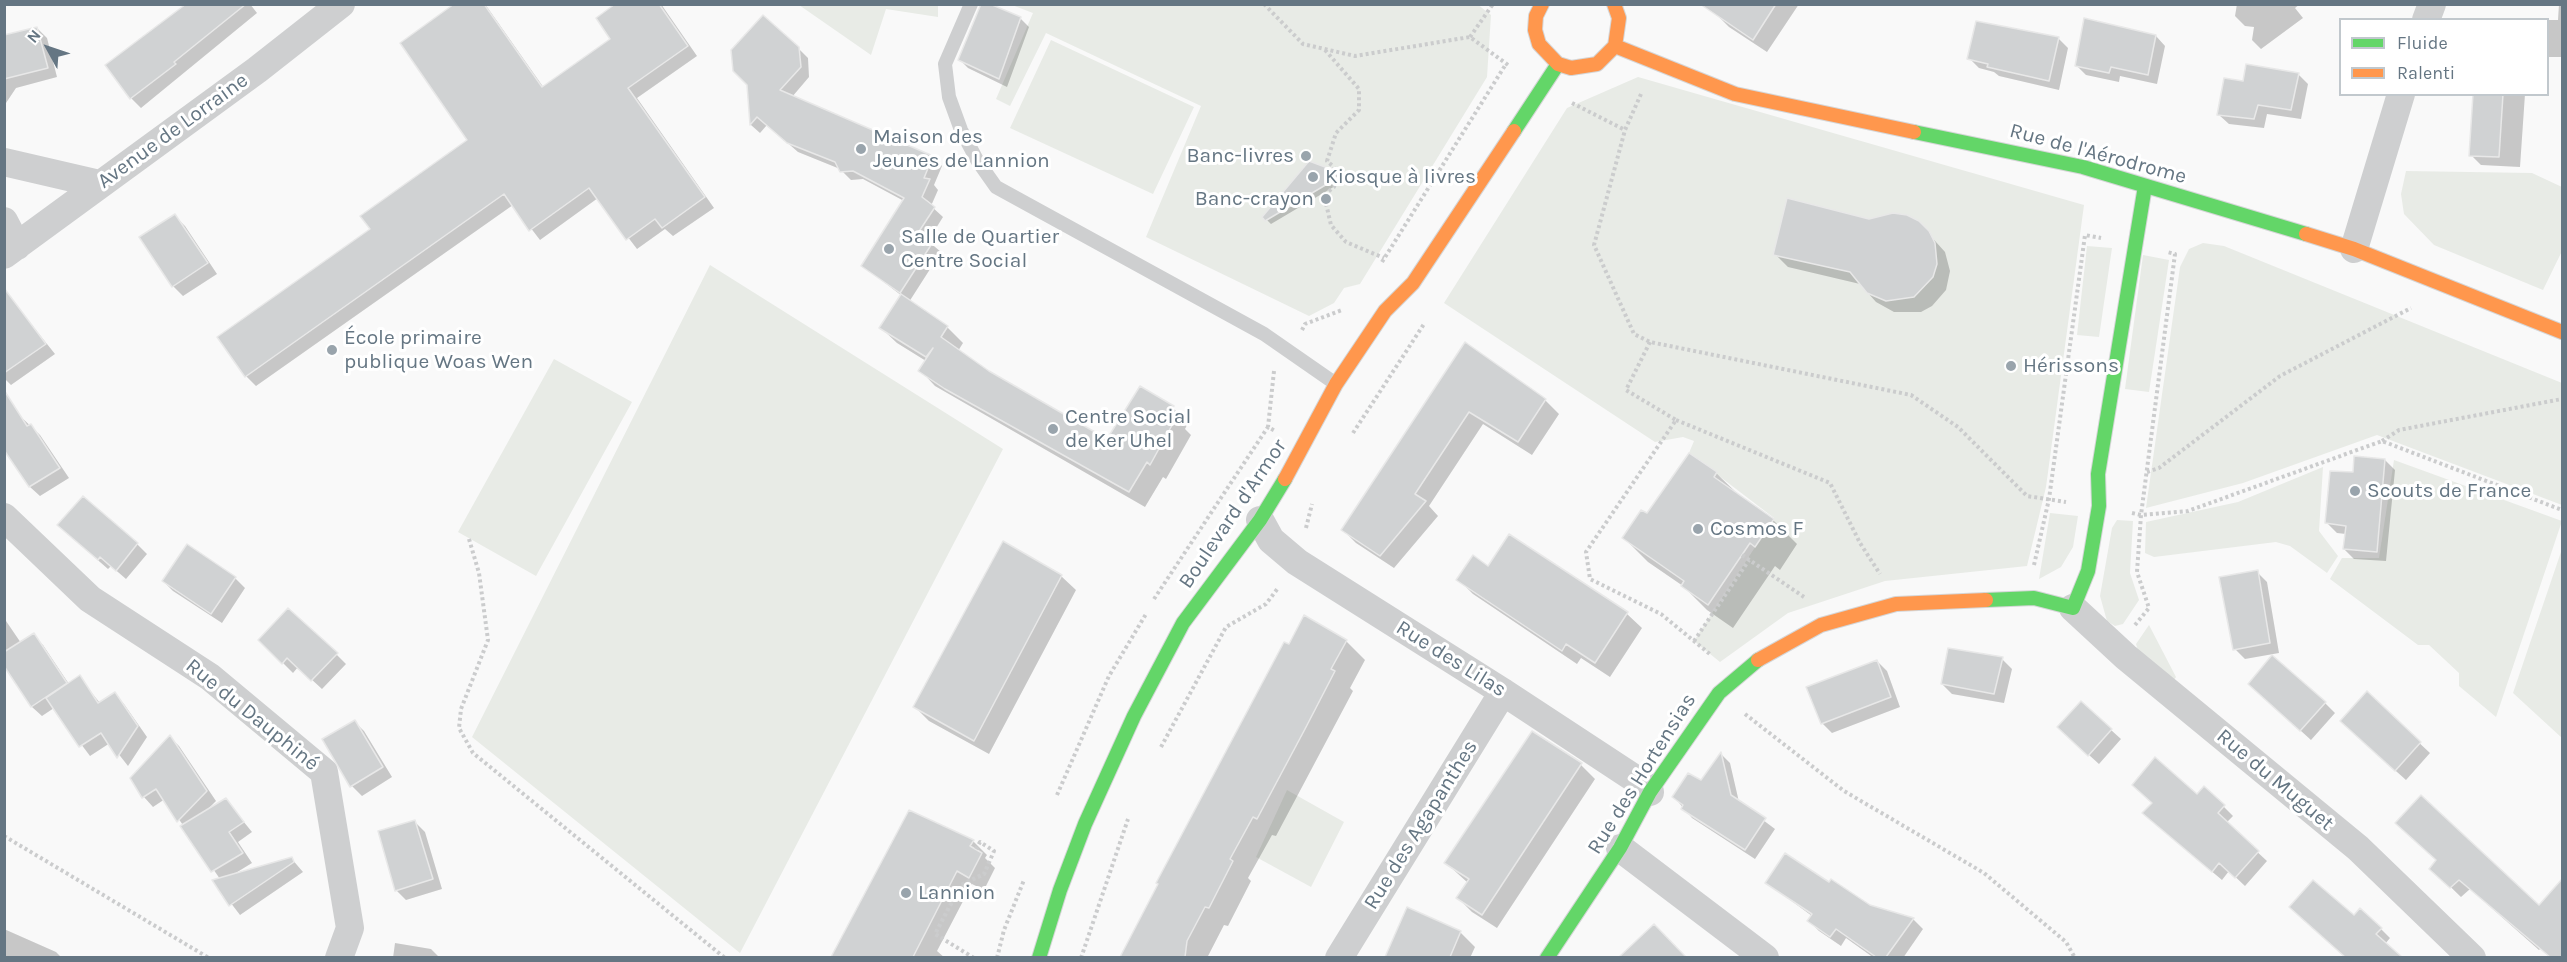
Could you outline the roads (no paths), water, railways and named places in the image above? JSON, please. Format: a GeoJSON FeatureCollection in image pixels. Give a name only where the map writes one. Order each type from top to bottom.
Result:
{"type":"FeatureCollection","features":[{"type":"Feature","properties":{"kind":"street","name":"Avenue de Lorraine"},"geometry":{"type":"LineString","coordinates":[[9,241],[99,184],[257,70],[341,4]]}},
{"type":"Feature","properties":{"kind":"street"},"geometry":{"type":"LineString","coordinates":[[1542,4],[1536,16],[1535,30],[1539,44],[1547,56],[1558,64],[1571,68],[1597,64],[1615,46],[1619,25],[1614,4]]}},
{"type":"Feature","properties":{"kind":"street","name":"Rue de l'Aérodrome"},"geometry":{"type":"LineString","coordinates":[[1615,46],[1735,94],[2083,167],[2354,249],[2562,332]]}},
{"type":"Feature","properties":{"kind":"street","name":"Boulevard d'Armor"},"geometry":{"type":"LineString","coordinates":[[1039,957],[1060,890],[1085,824],[1134,716],[1184,623],[1260,520],[1304,448],[1336,384],[1385,311],[1413,283],[1558,64]]}},
{"type":"Feature","properties":{"kind":"street"},"geometry":{"type":"LineString","coordinates":[[2354,249],[2400,96]]}},
{"type":"Feature","properties":{"kind":"street"},"geometry":{"type":"LineString","coordinates":[[4,162],[99,184]]}},
{"type":"Feature","properties":{"kind":"street"},"geometry":{"type":"LineString","coordinates":[[2073,608],[2088,571],[2099,506],[2098,474],[2145,186]]}},
{"type":"Feature","properties":{"kind":"street","name":"Rue du Dauphiné"},"geometry":{"type":"LineString","coordinates":[[4,517],[90,599],[210,676],[324,772],[350,928],[339,957]]}},
{"type":"Feature","properties":{"kind":"street","name":"Rue des Lilas"},"geometry":{"type":"LineString","coordinates":[[1260,520],[1271,540],[1297,562],[1503,692],[1643,784],[1650,792]]}},
{"type":"Feature","properties":{"kind":"street","name":"Rue des Hortensias"},"geometry":{"type":"LineString","coordinates":[[1547,957],[1620,848],[1650,792],[1719,693],[1766,653],[1821,626],[1896,604],[2034,597],[2073,608]]}},
{"type":"Feature","properties":{"kind":"street","name":"Rue du Muguet"},"geometry":{"type":"LineString","coordinates":[[2073,608],[2116,649],[2358,848],[2472,957]]}},
{"type":"Feature","properties":{"kind":"street","name":"Rue des Agapanthes"},"geometry":{"type":"LineString","coordinates":[[1339,957],[1503,692]]}},
{"type":"Feature","properties":{"kind":"street"},"geometry":{"type":"LineString","coordinates":[[1620,848],[1765,957]]}},
{"type":"Feature","properties":{"kind":"lane"},"geometry":{"type":"LineString","coordinates":[[972,4],[945,64],[949,97],[961,130],[977,160],[996,187],[1264,334],[1286,352],[1336,384]]}},
{"type":"Feature","properties":{"kind":"place","name":"Maison des Jeunes de Lannion"},"geometry":{"type":"Point","coordinates":[861,149]}},
{"type":"Feature","properties":{"kind":"place","name":"Banc-livres"},"geometry":{"type":"Point","coordinates":[1306,156]}},
{"type":"Feature","properties":{"kind":"place","name":"Kiosque à livres"},"geometry":{"type":"Point","coordinates":[1313,177]}},
{"type":"Feature","properties":{"kind":"place","name":"Banc-crayon"},"geometry":{"type":"Point","coordinates":[1326,199]}},
{"type":"Feature","properties":{"kind":"place","name":"Salle de Quartier Centre Social"},"geometry":{"type":"Point","coordinates":[889,249]}},
{"type":"Feature","properties":{"kind":"place","name":"École primaire publique Woas Wen"},"geometry":{"type":"Point","coordinates":[332,350]}},
{"type":"Feature","properties":{"kind":"place","name":"Hérissons"},"geometry":{"type":"Point","coordinates":[2011,366]}},
{"type":"Feature","properties":{"kind":"place","name":"Centre Social de Ker Uhel"},"geometry":{"type":"Point","coordinates":[1053,429]}},
{"type":"Feature","properties":{"kind":"place","name":"Scouts de France"},"geometry":{"type":"Point","coordinates":[2355,491]}},
{"type":"Feature","properties":{"kind":"place","name":"Cosmos F"},"geometry":{"type":"Point","coordinates":[1698,529]}},
{"type":"Feature","properties":{"kind":"place","name":"Lannion"},"geometry":{"type":"Point","coordinates":[906,893]}}]}
